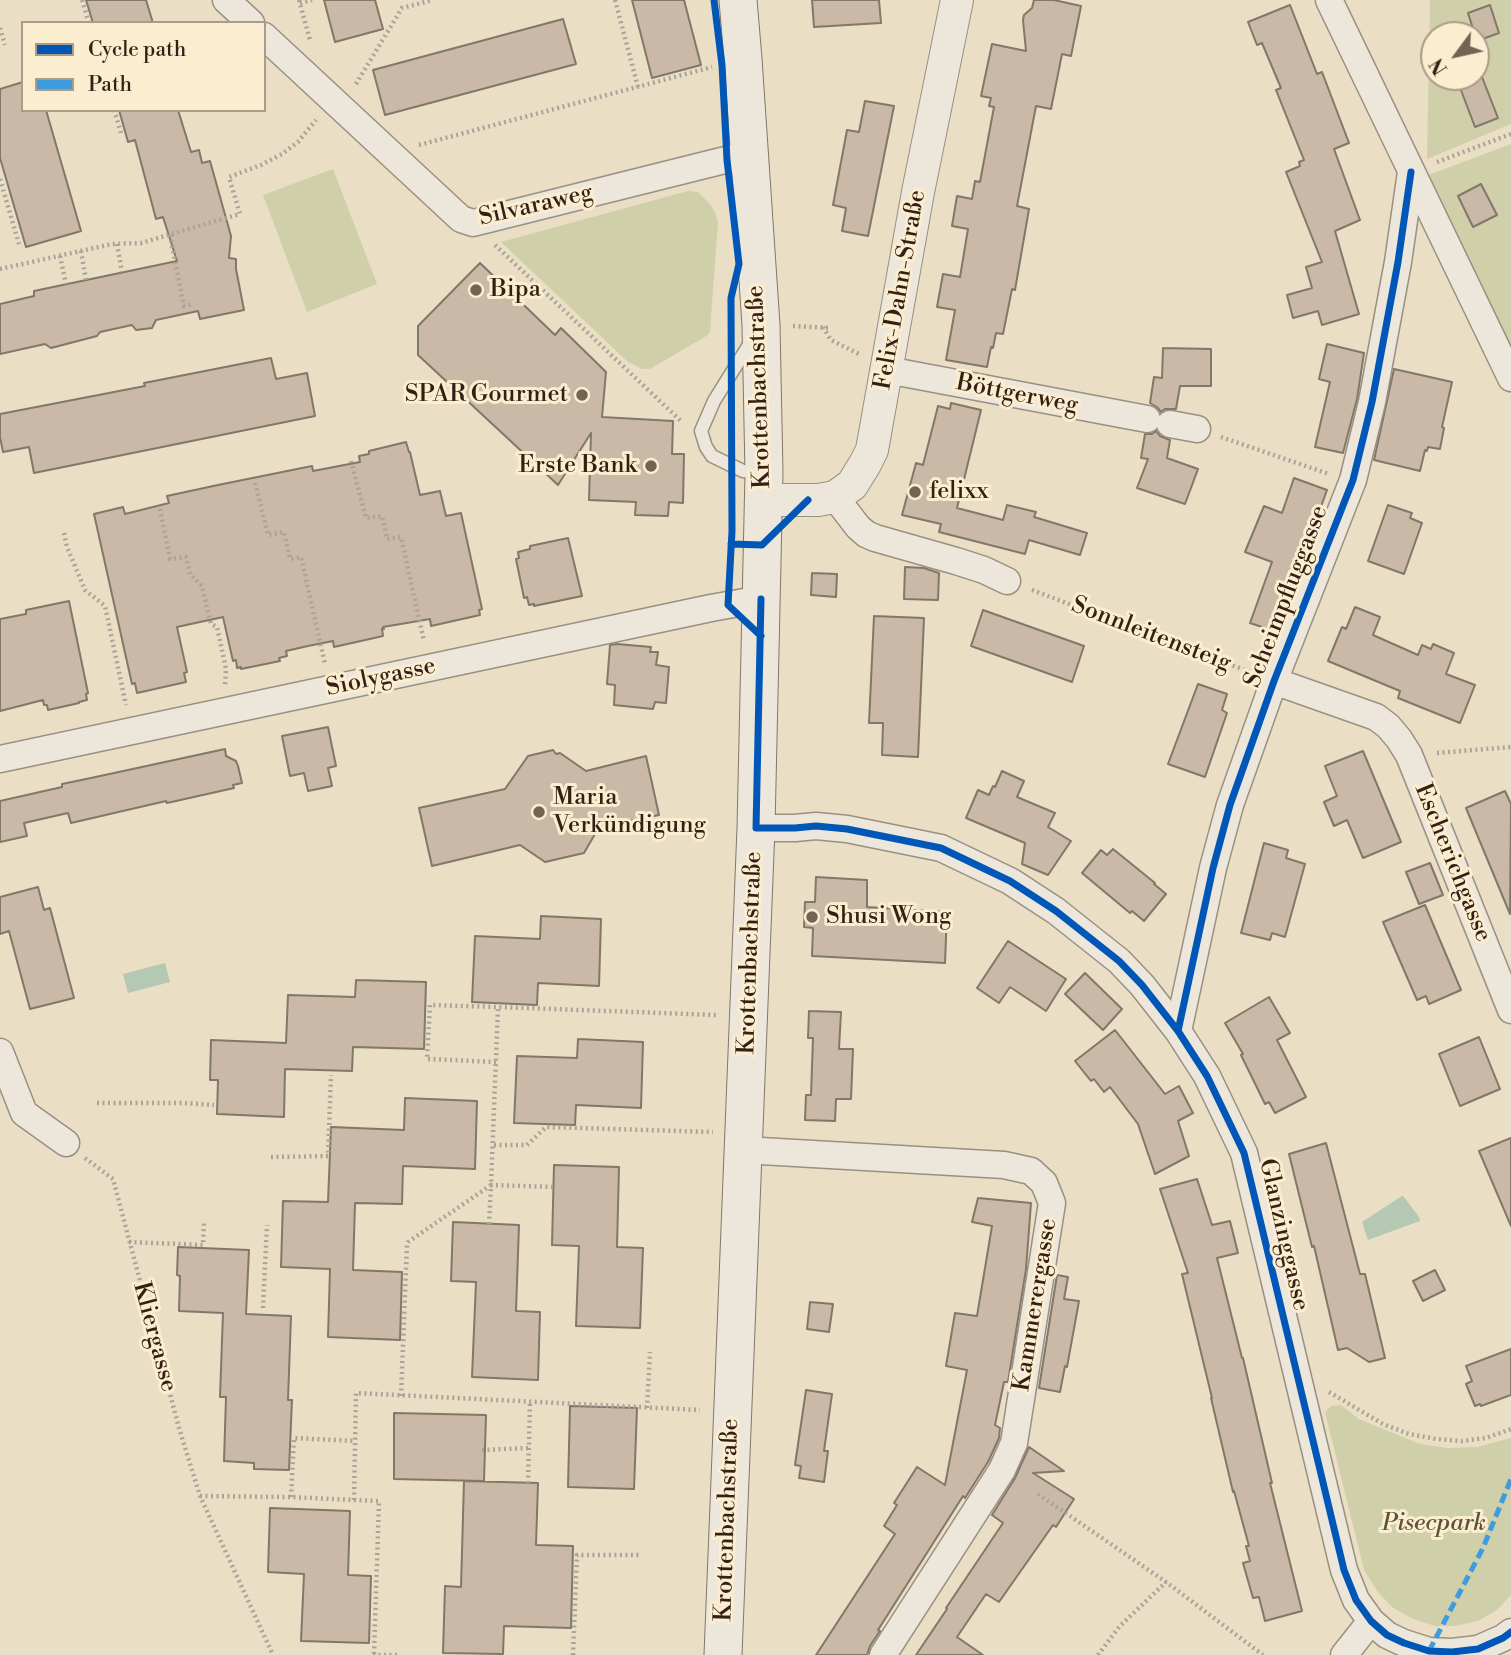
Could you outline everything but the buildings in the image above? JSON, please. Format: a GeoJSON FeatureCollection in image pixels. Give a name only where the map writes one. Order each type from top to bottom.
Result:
{"type":"FeatureCollection","features":[{"type":"Feature","properties":{"kind":"main road","name":"Krottenbachstraße"},"geometry":{"type":"LineString","coordinates":[[723,1655],[756,828],[764,487],[761,325],[738,0]]}},
{"type":"Feature","properties":{"kind":"street"},"geometry":{"type":"LineString","coordinates":[[226,0],[248,21]]}},
{"type":"Feature","properties":{"kind":"street","name":"Felix-Dahn-Straße"},"geometry":{"type":"LineString","coordinates":[[835,497],[852,485],[872,450],[918,192],[957,0]]}},
{"type":"Feature","properties":{"kind":"street"},"geometry":{"type":"LineString","coordinates":[[1329,0],[1511,378]]}},
{"type":"Feature","properties":{"kind":"street","name":"Silvaraweg"},"geometry":{"type":"LineString","coordinates":[[266,38],[461,219],[473,223],[749,154]]}},
{"type":"Feature","properties":{"kind":"street","name":"Scheimpfluggasse"},"geometry":{"type":"LineString","coordinates":[[1178,1031],[1213,868],[1230,804],[1274,681],[1353,480],[1378,366],[1411,172]]}},
{"type":"Feature","properties":{"kind":"street","name":"Böttgerweg"},"geometry":{"type":"LineString","coordinates":[[887,370],[1197,429]]}},
{"type":"Feature","properties":{"kind":"street"},"geometry":{"type":"LineString","coordinates":[[764,487],[818,500],[835,497],[866,534],[984,570],[1007,581]]}},
{"type":"Feature","properties":{"kind":"street","name":"Siolygasse"},"geometry":{"type":"LineString","coordinates":[[0,758],[711,608],[761,600]]}},
{"type":"Feature","properties":{"kind":"street"},"geometry":{"type":"LineString","coordinates":[[1274,681],[1377,717],[1388,726],[1409,755]]}},
{"type":"Feature","properties":{"kind":"street","name":"Escherichgasse"},"geometry":{"type":"LineString","coordinates":[[1409,755],[1511,1010]]}},
{"type":"Feature","properties":{"kind":"street","name":"Glanzinggasse"},"geometry":{"type":"LineString","coordinates":[[756,828],[816,826],[868,832],[941,848],[1010,881],[1056,911],[1086,933],[1135,977],[1178,1031],[1206,1076],[1244,1153],[1344,1570],[1356,1600],[1371,1621],[1387,1634],[1429,1651],[1452,1652],[1478,1648],[1511,1633]]}},
{"type":"Feature","properties":{"kind":"street"},"geometry":{"type":"LineString","coordinates":[[0,1052],[24,1113],[66,1143]]}},
{"type":"Feature","properties":{"kind":"street","name":"Kammerergasse"},"geometry":{"type":"LineString","coordinates":[[743,1141],[1004,1165],[1031,1171],[1044,1183],[1052,1203],[1014,1443],[1002,1470],[883,1655]]}},
{"type":"Feature","properties":{"kind":"street"},"geometry":{"type":"LineString","coordinates":[[1343,1655],[1371,1621]]}},
{"type":"Feature","properties":{"kind":"lane"},"geometry":{"type":"LineString","coordinates":[[761,325],[714,401],[701,431],[712,456],[743,471],[764,487]]}},
{"type":"Feature","properties":{"kind":"path"},"geometry":{"type":"LineString","coordinates":[[82,0],[88,21]]}},
{"type":"Feature","properties":{"kind":"path"},"geometry":{"type":"LineString","coordinates":[[300,4],[312,0]]}},
{"type":"Feature","properties":{"kind":"path"},"geometry":{"type":"LineString","coordinates":[[0,270],[117,244],[141,243],[240,214],[229,177],[261,165],[298,142],[336,103],[402,8],[431,0]]}},
{"type":"Feature","properties":{"kind":"path"},"geometry":{"type":"LineString","coordinates":[[615,0],[638,87]]}},
{"type":"Feature","properties":{"kind":"path"},"geometry":{"type":"LineString","coordinates":[[0,28],[5,46]]}},
{"type":"Feature","properties":{"kind":"path"},"geometry":{"type":"LineString","coordinates":[[390,152],[743,59]]}},
{"type":"Feature","properties":{"kind":"path"},"geometry":{"type":"LineString","coordinates":[[115,112],[121,133]]}},
{"type":"Feature","properties":{"kind":"path"},"geometry":{"type":"LineString","coordinates":[[1411,172],[1511,134]]}},
{"type":"Feature","properties":{"kind":"path"},"geometry":{"type":"LineString","coordinates":[[0,179],[12,210],[19,244]]}},
{"type":"Feature","properties":{"kind":"path"},"geometry":{"type":"LineString","coordinates":[[473,223],[674,415],[688,426],[701,431]]}},
{"type":"Feature","properties":{"kind":"path"},"geometry":{"type":"LineString","coordinates":[[170,235],[184,306],[193,304]]}},
{"type":"Feature","properties":{"kind":"path"},"geometry":{"type":"LineString","coordinates":[[117,244],[122,272]]}},
{"type":"Feature","properties":{"kind":"path"},"geometry":{"type":"LineString","coordinates":[[81,251],[86,279]]}},
{"type":"Feature","properties":{"kind":"path"},"geometry":{"type":"LineString","coordinates":[[60,256],[66,284]]}},
{"type":"Feature","properties":{"kind":"path"},"geometry":{"type":"LineString","coordinates":[[175,258],[183,257]]}},
{"type":"Feature","properties":{"kind":"path"},"geometry":{"type":"LineString","coordinates":[[180,286],[188,284]]}},
{"type":"Feature","properties":{"kind":"path"},"geometry":{"type":"LineString","coordinates":[[830,328],[823,327],[831,340],[887,370]]}},
{"type":"Feature","properties":{"kind":"path"},"geometry":{"type":"LineString","coordinates":[[1197,429],[1330,475]]}},
{"type":"Feature","properties":{"kind":"path"},"geometry":{"type":"LineString","coordinates":[[351,461],[366,518],[382,516],[387,538],[401,537],[429,668]]}},
{"type":"Feature","properties":{"kind":"path"},"geometry":{"type":"LineString","coordinates":[[256,482],[268,535],[284,532],[290,559],[301,557],[330,689]]}},
{"type":"Feature","properties":{"kind":"path"},"geometry":{"type":"LineString","coordinates":[[160,509],[170,559],[186,557],[190,574],[202,586],[211,624],[217,627],[226,669],[223,711]]}},
{"type":"Feature","properties":{"kind":"path"},"geometry":{"type":"LineString","coordinates":[[64,533],[85,590],[105,606],[132,731]]}},
{"type":"Feature","properties":{"kind":"path"},"geometry":{"type":"LineString","coordinates":[[1409,755],[1511,747]]}},
{"type":"Feature","properties":{"kind":"path"},"geometry":{"type":"LineString","coordinates":[[496,1062],[427,1059],[430,1005],[748,1016]]}},
{"type":"Feature","properties":{"kind":"path"},"geometry":{"type":"LineString","coordinates":[[489,1224],[498,1007]]}},
{"type":"Feature","properties":{"kind":"path"},"geometry":{"type":"LineString","coordinates":[[271,1157],[328,1156],[331,1075]]}},
{"type":"Feature","properties":{"kind":"path"},"geometry":{"type":"LineString","coordinates":[[97,1103],[214,1105]]}},
{"type":"Feature","properties":{"kind":"path"},"geometry":{"type":"LineString","coordinates":[[494,1145],[527,1145],[546,1127],[743,1141]]}},
{"type":"Feature","properties":{"kind":"path"},"geometry":{"type":"LineString","coordinates":[[401,1396],[408,1242],[491,1185],[554,1187]]}},
{"type":"Feature","properties":{"kind":"path"},"geometry":{"type":"LineString","coordinates":[[129,1242],[203,1245],[204,1222]]}},
{"type":"Feature","properties":{"kind":"path"},"geometry":{"type":"LineString","coordinates":[[263,1308],[267,1225]]}},
{"type":"Feature","properties":{"kind":"path"},"geometry":{"type":"LineString","coordinates":[[647,1408],[650,1352]]}},
{"type":"Feature","properties":{"kind":"path"},"geometry":{"type":"LineString","coordinates":[[1293,1363],[1326,1390],[1383,1424],[1409,1434],[1462,1441],[1486,1438],[1511,1429]]}},
{"type":"Feature","properties":{"kind":"path"},"geometry":{"type":"LineString","coordinates":[[354,1500],[356,1393],[732,1412]]}},
{"type":"Feature","properties":{"kind":"path"},"geometry":{"type":"LineString","coordinates":[[528,1483],[530,1402]]}},
{"type":"Feature","properties":{"kind":"path"},"geometry":{"type":"LineString","coordinates":[[291,1497],[294,1438],[355,1441]]}},
{"type":"Feature","properties":{"kind":"path"},"geometry":{"type":"LineString","coordinates":[[482,1450],[529,1448]]}},
{"type":"Feature","properties":{"kind":"path"},"geometry":{"type":"LineString","coordinates":[[1038,1494],[1166,1582],[1263,1655]]}},
{"type":"Feature","properties":{"kind":"path"},"geometry":{"type":"LineString","coordinates":[[200,1496],[379,1501],[373,1655],[398,1655]]}},
{"type":"Feature","properties":{"kind":"path"},"geometry":{"type":"LineString","coordinates":[[573,1655],[577,1555],[639,1555]]}},
{"type":"Feature","properties":{"kind":"path"},"geometry":{"type":"LineString","coordinates":[[1098,1655],[1119,1627],[1166,1582]]}},
{"type":"Feature","properties":{"kind":"green space"},"geometry":{"type":"Polygon","coordinates":[[[1430,0],[1511,0],[1511,124],[1427,159],[1428,91],[1490,91],[1490,21],[1430,21],[1430,0]]]}},
{"type":"Feature","properties":{"kind":"green space"},"geometry":{"type":"Polygon","coordinates":[[[1511,144],[1511,356],[1426,176],[1511,144]]]}},
{"type":"Feature","properties":{"kind":"green space"},"geometry":{"type":"Polygon","coordinates":[[[333,169],[377,284],[307,312],[263,195],[333,169]]]}},
{"type":"Feature","properties":{"kind":"green space"},"geometry":{"type":"Polygon","coordinates":[[[688,191],[698,192],[710,204],[718,222],[710,331],[708,335],[650,369],[642,369],[628,362],[501,242],[688,191]]]}},
{"type":"Feature","properties":{"kind":"green space","name":"Pisecpark"},"geometry":{"type":"Polygon","coordinates":[[[1341,1405],[1359,1419],[1420,1444],[1448,1448],[1477,1447],[1511,1438],[1511,1595],[1497,1610],[1478,1621],[1454,1626],[1435,1626],[1411,1618],[1392,1607],[1378,1592],[1364,1570],[1325,1412],[1331,1406],[1341,1405]]]}},
{"type":"Feature","properties":{"kind":"shaded area"},"geometry":{"type":"Polygon","coordinates":[[[165,963],[170,982],[128,993],[123,974],[165,963]]]}},
{"type":"Feature","properties":{"kind":"shaded area"},"geometry":{"type":"Polygon","coordinates":[[[1402,1196],[1420,1221],[1368,1240],[1362,1222],[1402,1196]]]}},
{"type":"Feature","properties":{"kind":"marked path"},"geometry":{"type":"LineString","coordinates":[[1429,1651],[1483,1548],[1511,1479]]}},
{"type":"Feature","properties":{"kind":"cycle path"},"geometry":{"type":"LineString","coordinates":[[714,0],[722,65],[727,160],[739,264],[731,298],[732,531],[728,605],[761,636]]}},
{"type":"Feature","properties":{"kind":"cycle path"},"geometry":{"type":"LineString","coordinates":[[1178,1031],[1213,868],[1230,805],[1274,681],[1353,480],[1372,402],[1398,262],[1411,172]]}},
{"type":"Feature","properties":{"kind":"cycle path"},"geometry":{"type":"LineString","coordinates":[[731,544],[762,545],[808,500]]}},
{"type":"Feature","properties":{"kind":"cycle path"},"geometry":{"type":"LineString","coordinates":[[761,599],[756,828],[816,826],[847,829],[941,848],[1010,881],[1056,911],[1119,961],[1142,985],[1178,1031],[1207,1076],[1244,1153],[1344,1570],[1356,1600],[1371,1621],[1387,1635],[1429,1651],[1478,1649],[1511,1632]]}},
{"type":"Feature","properties":{"kind":"place","name":"Bipa"},"geometry":{"type":"Point","coordinates":[476,290]}},
{"type":"Feature","properties":{"kind":"place","name":"SPAR Gourmet"},"geometry":{"type":"Point","coordinates":[582,395]}},
{"type":"Feature","properties":{"kind":"place","name":"Erste Bank"},"geometry":{"type":"Point","coordinates":[651,466]}},
{"type":"Feature","properties":{"kind":"place","name":"felixx"},"geometry":{"type":"Point","coordinates":[915,492]}},
{"type":"Feature","properties":{"kind":"place","name":"Maria Verkündigung"},"geometry":{"type":"Point","coordinates":[539,812]}},
{"type":"Feature","properties":{"kind":"place","name":"Shusi Wong"},"geometry":{"type":"Point","coordinates":[812,917]}}]}
